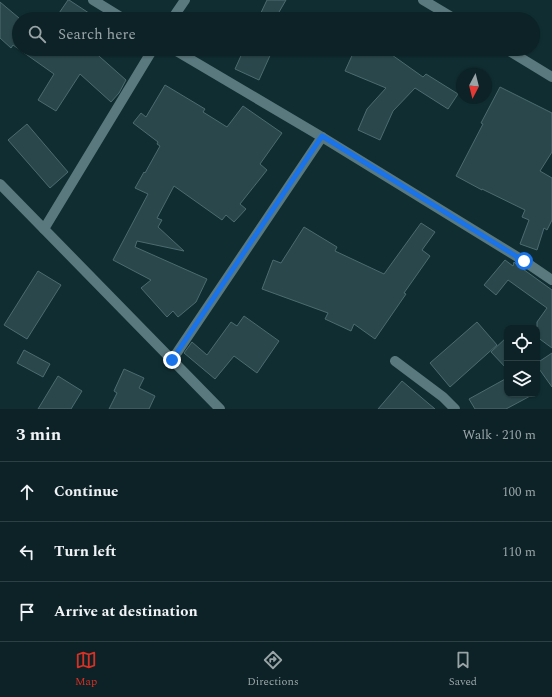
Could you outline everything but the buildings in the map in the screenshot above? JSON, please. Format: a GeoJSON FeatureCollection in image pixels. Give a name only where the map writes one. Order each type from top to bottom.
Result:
{"type":"FeatureCollection","features":[{"type":"Feature","properties":{"kind":"street"},"geometry":{"type":"LineString","coordinates":[[93,0],[113,12]]}},
{"type":"Feature","properties":{"kind":"street"},"geometry":{"type":"LineString","coordinates":[[177,12],[185,0]]}},
{"type":"Feature","properties":{"kind":"street"},"geometry":{"type":"LineString","coordinates":[[423,0],[443,12]]}},
{"type":"Feature","properties":{"kind":"street"},"geometry":{"type":"LineString","coordinates":[[44,229],[150,56]]}},
{"type":"Feature","properties":{"kind":"street"},"geometry":{"type":"LineString","coordinates":[[185,56],[322,136],[524,261],[552,280]]}},
{"type":"Feature","properties":{"kind":"street"},"geometry":{"type":"LineString","coordinates":[[518,56],[552,76]]}},
{"type":"Feature","properties":{"kind":"street"},"geometry":{"type":"LineString","coordinates":[[172,360],[322,136]]}},
{"type":"Feature","properties":{"kind":"street"},"geometry":{"type":"LineString","coordinates":[[0,184],[220,409]]}},
{"type":"Feature","properties":{"kind":"street"},"geometry":{"type":"LineString","coordinates":[[396,361],[443,397],[455,409]]}},
{"type":"Feature","properties":{"kind":"route"},"geometry":{"type":"LineString","coordinates":[[172,360],[322,136],[524,261]]}}]}
